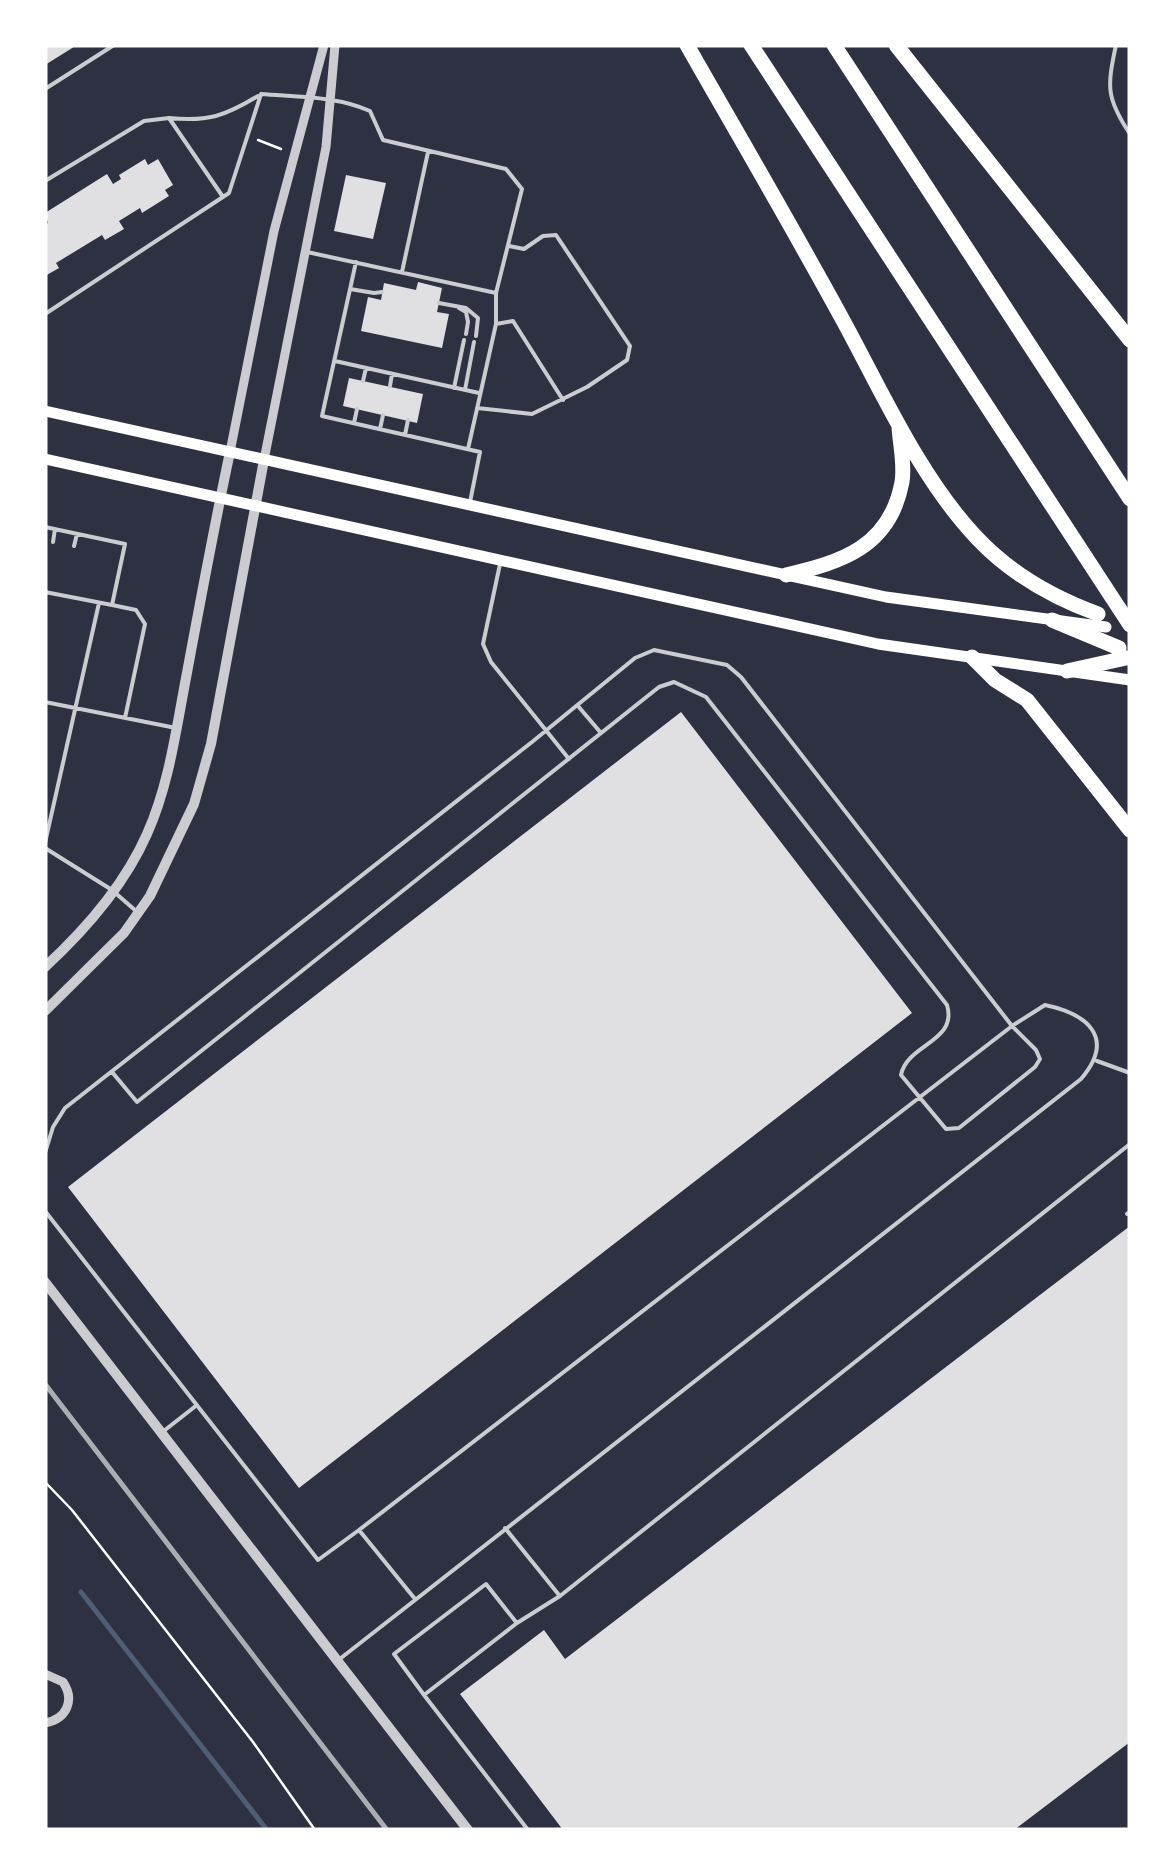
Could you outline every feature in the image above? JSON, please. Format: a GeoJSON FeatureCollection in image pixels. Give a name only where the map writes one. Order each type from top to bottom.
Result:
{"type":"FeatureCollection","features":[{"type":"Feature","properties":{"kind":"highway"},"geometry":{"type":"LineString","coordinates":[[687,45],[898,422],[946,498],[974,536],[1008,568],[1102,620]]}},
{"type":"Feature","properties":{"kind":"highway"},"geometry":{"type":"LineString","coordinates":[[751,45],[1130,625]]}},
{"type":"Feature","properties":{"kind":"highway"},"geometry":{"type":"LineString","coordinates":[[834,45],[1130,499]]}},
{"type":"Feature","properties":{"kind":"highway"},"geometry":{"type":"LineString","coordinates":[[896,45],[1130,340]]}},
{"type":"Feature","properties":{"kind":"highway"},"geometry":{"type":"LineString","coordinates":[[786,575],[836,564],[866,546],[883,529],[903,479],[898,422]]}},
{"type":"Feature","properties":{"kind":"highway"},"geometry":{"type":"LineString","coordinates":[[1052,620],[1123,653],[1068,672]]}},
{"type":"Feature","properties":{"kind":"highway"},"geometry":{"type":"LineString","coordinates":[[972,657],[996,680],[1027,700],[1130,830]]}},
{"type":"Feature","properties":{"kind":"main road"},"geometry":{"type":"LineString","coordinates":[[45,410],[886,597],[1052,620],[1102,620]]}},
{"type":"Feature","properties":{"kind":"main road"},"geometry":{"type":"LineString","coordinates":[[45,460],[878,644],[1130,680]]}},
{"type":"Feature","properties":{"kind":"street"},"geometry":{"type":"LineString","coordinates":[[45,967],[71,943],[112,890],[146,838],[157,810],[274,231],[324,45]]}},
{"type":"Feature","properties":{"kind":"street"},"geometry":{"type":"LineString","coordinates":[[45,1010],[93,966],[138,913],[172,854],[194,804],[210,744],[326,147],[335,45]]}},
{"type":"Feature","properties":{"kind":"street"},"geometry":{"type":"LineString","coordinates":[[45,1282],[468,1830]]}},
{"type":"Feature","properties":{"kind":"street"},"geometry":{"type":"LineString","coordinates":[[45,1674],[62,1682],[69,1696],[60,1718],[45,1723]]}},
{"type":"Feature","properties":{"kind":"lane"},"geometry":{"type":"LineString","coordinates":[[45,89],[114,45]]}},
{"type":"Feature","properties":{"kind":"lane"},"geometry":{"type":"LineString","coordinates":[[1116,45],[1108,92],[1130,134]]}},
{"type":"Feature","properties":{"kind":"lane"},"geometry":{"type":"LineString","coordinates":[[45,314],[229,194],[261,94]]}},
{"type":"Feature","properties":{"kind":"lane"},"geometry":{"type":"LineString","coordinates":[[45,181],[144,121],[198,121],[229,114],[261,94],[330,100],[370,111],[383,140],[506,168],[522,189],[496,293],[496,324],[468,449]]}},
{"type":"Feature","properties":{"kind":"lane"},"geometry":{"type":"LineString","coordinates":[[169,118],[223,198]]}},
{"type":"Feature","properties":{"kind":"lane"},"geometry":{"type":"LineString","coordinates":[[402,272],[428,152]]}},
{"type":"Feature","properties":{"kind":"lane"},"geometry":{"type":"LineString","coordinates":[[476,408],[532,414],[564,400],[627,360],[630,346],[556,235],[543,236],[524,249],[508,246]]}},
{"type":"Feature","properties":{"kind":"lane"},"geometry":{"type":"LineString","coordinates":[[306,252],[496,293]]}},
{"type":"Feature","properties":{"kind":"lane"},"geometry":{"type":"LineString","coordinates":[[356,262],[322,416],[480,452],[469,506]]}},
{"type":"Feature","properties":{"kind":"lane"},"geometry":{"type":"LineString","coordinates":[[350,288],[382,292]]}},
{"type":"Feature","properties":{"kind":"lane"},"geometry":{"type":"LineString","coordinates":[[439,303],[473,312],[478,318],[465,390]]}},
{"type":"Feature","properties":{"kind":"lane"},"geometry":{"type":"LineString","coordinates":[[454,388],[468,322],[466,312],[458,307]]}},
{"type":"Feature","properties":{"kind":"lane"},"geometry":{"type":"LineString","coordinates":[[496,324],[512,321],[564,400]]}},
{"type":"Feature","properties":{"kind":"lane"},"geometry":{"type":"LineString","coordinates":[[334,362],[479,393]]}},
{"type":"Feature","properties":{"kind":"lane"},"geometry":{"type":"LineString","coordinates":[[364,381],[366,368]]}},
{"type":"Feature","properties":{"kind":"lane"},"geometry":{"type":"LineString","coordinates":[[390,386],[392,374]]}},
{"type":"Feature","properties":{"kind":"lane"},"geometry":{"type":"LineString","coordinates":[[414,392],[417,380]]}},
{"type":"Feature","properties":{"kind":"lane"},"geometry":{"type":"LineString","coordinates":[[354,423],[357,409]]}},
{"type":"Feature","properties":{"kind":"lane"},"geometry":{"type":"LineString","coordinates":[[380,429],[383,415]]}},
{"type":"Feature","properties":{"kind":"lane"},"geometry":{"type":"LineString","coordinates":[[405,434],[408,420]]}},
{"type":"Feature","properties":{"kind":"lane"},"geometry":{"type":"LineString","coordinates":[[45,527],[125,544],[112,604]]}},
{"type":"Feature","properties":{"kind":"lane"},"geometry":{"type":"LineString","coordinates":[[53,542],[55,529]]}},
{"type":"Feature","properties":{"kind":"lane"},"geometry":{"type":"LineString","coordinates":[[74,546],[76,534]]}},
{"type":"Feature","properties":{"kind":"lane"},"geometry":{"type":"LineString","coordinates":[[501,562],[483,644],[491,662],[569,759]]}},
{"type":"Feature","properties":{"kind":"lane"},"geometry":{"type":"LineString","coordinates":[[63,596],[65,584]]}},
{"type":"Feature","properties":{"kind":"lane"},"geometry":{"type":"LineString","coordinates":[[45,592],[136,610],[145,624],[125,718]]}},
{"type":"Feature","properties":{"kind":"lane"},"geometry":{"type":"LineString","coordinates":[[99,602],[45,846],[112,890],[138,913]]}},
{"type":"Feature","properties":{"kind":"lane"},"geometry":{"type":"LineString","coordinates":[[45,1153],[65,1108],[635,658],[654,650],[727,665],[742,677],[1040,1059],[959,1128],[946,1128],[901,1075],[903,1065],[948,1028],[947,1005],[706,697],[674,682],[660,687],[137,1102],[112,1072]]}},
{"type":"Feature","properties":{"kind":"lane"},"geometry":{"type":"LineString","coordinates":[[45,702],[176,728]]}},
{"type":"Feature","properties":{"kind":"lane"},"geometry":{"type":"LineString","coordinates":[[576,705],[600,734]]}},
{"type":"Feature","properties":{"kind":"lane"},"geometry":{"type":"LineString","coordinates":[[45,1211],[318,1560],[1012,1026],[1044,1005],[1070,1010],[1089,1028],[1098,1044],[1096,1061],[1081,1079],[337,1660]]}},
{"type":"Feature","properties":{"kind":"lane"},"geometry":{"type":"LineString","coordinates":[[1096,1061],[1130,1073]]}},
{"type":"Feature","properties":{"kind":"lane"},"geometry":{"type":"LineString","coordinates":[[424,1695],[517,1623],[560,1596],[1130,1144]]}},
{"type":"Feature","properties":{"kind":"lane"},"geometry":{"type":"LineString","coordinates":[[162,1434],[197,1405]]}},
{"type":"Feature","properties":{"kind":"lane"},"geometry":{"type":"LineString","coordinates":[[506,1528],[560,1596]]}},
{"type":"Feature","properties":{"kind":"lane"},"geometry":{"type":"LineString","coordinates":[[359,1530],[415,1599]]}},
{"type":"Feature","properties":{"kind":"lane"},"geometry":{"type":"LineString","coordinates":[[517,1623],[486,1584],[394,1654],[528,1830]]}},
{"type":"Feature","properties":{"kind":"path"},"geometry":{"type":"LineString","coordinates":[[256,140],[281,150]]}},
{"type":"Feature","properties":{"kind":"path"},"geometry":{"type":"LineString","coordinates":[[45,1482],[72,1510],[253,1742],[315,1830]]}},
{"type":"Feature","properties":{"kind":"building"},"geometry":{"type":"Polygon","coordinates":[[[45,45],[77,45],[45,65],[45,45]]]}},
{"type":"Feature","properties":{"kind":"building"},"geometry":{"type":"Polygon","coordinates":[[[145,159],[148,165],[158,159],[173,185],[165,190],[169,196],[142,213],[140,208],[119,221],[124,229],[105,240],[102,235],[56,263],[59,268],[45,276],[45,213],[107,174],[113,184],[121,179],[119,175],[145,159]]]}},
{"type":"Feature","properties":{"kind":"building"},"geometry":{"type":"Polygon","coordinates":[[[346,175],[386,183],[373,239],[334,231],[346,175]]]}},
{"type":"Feature","properties":{"kind":"building"},"geometry":{"type":"Polygon","coordinates":[[[418,282],[442,288],[437,312],[449,314],[442,348],[361,331],[368,297],[381,300],[384,283],[416,290],[418,282]]]}},
{"type":"Feature","properties":{"kind":"building"},"geometry":{"type":"Polygon","coordinates":[[[349,378],[423,394],[417,423],[343,406],[349,378]]]}},
{"type":"Feature","properties":{"kind":"building"},"geometry":{"type":"Polygon","coordinates":[[[681,712],[912,1013],[299,1488],[68,1187],[681,712]]]}},
{"type":"Feature","properties":{"kind":"building"},"geometry":{"type":"Polygon","coordinates":[[[1130,1226],[1130,1742],[1014,1830],[563,1830],[460,1694],[544,1630],[565,1659],[1130,1226]]]}},
{"type":"Feature","properties":{"kind":"waterway"},"geometry":{"type":"LineString","coordinates":[[81,1592],[267,1830]]}},
{"type":"Feature","properties":{"kind":"railway"},"geometry":{"type":"LineString","coordinates":[[45,1384],[387,1830]]}}]}
